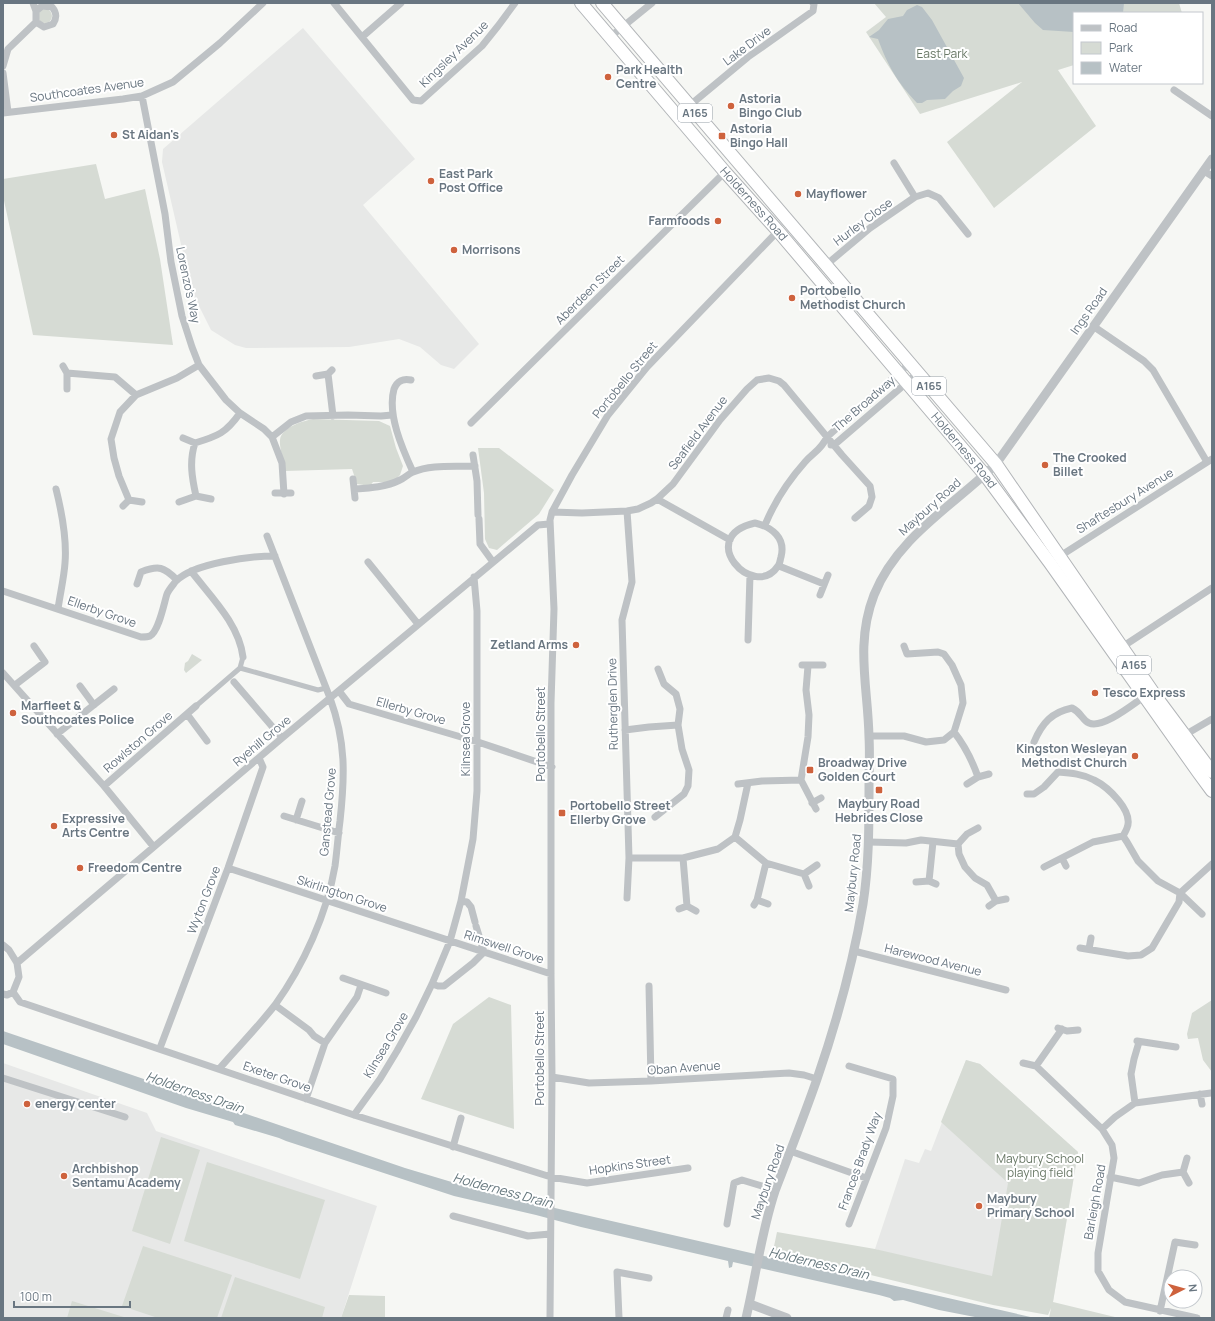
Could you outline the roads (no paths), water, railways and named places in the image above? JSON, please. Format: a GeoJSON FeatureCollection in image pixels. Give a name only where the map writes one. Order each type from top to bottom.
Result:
{"type":"FeatureCollection","features":[{"type":"Feature","properties":{"kind":"highway","name":"Holderness Road"},"geometry":{"type":"LineString","coordinates":[[581,3],[725,172],[778,231],[1055,560],[1122,647],[1212,791]]}},
{"type":"Feature","properties":{"kind":"highway","name":"Holderness Road"},"geometry":{"type":"LineString","coordinates":[[602,3],[996,464],[1055,560],[1145,696],[1180,738],[1212,772]]}},
{"type":"Feature","properties":{"kind":"street"},"geometry":{"type":"LineString","coordinates":[[3,66],[8,49],[36,22],[36,11],[33,3]]}},
{"type":"Feature","properties":{"kind":"street","name":"Southcoates Avenue"},"geometry":{"type":"LineString","coordinates":[[5,113],[142,96],[173,82],[220,43],[263,3]]}},
{"type":"Feature","properties":{"kind":"street"},"geometry":{"type":"LineString","coordinates":[[334,3],[362,37],[400,3]]}},
{"type":"Feature","properties":{"kind":"street","name":"Kingsley Avenue"},"geometry":{"type":"LineString","coordinates":[[362,37],[412,100],[421,101],[482,46],[514,3]]}},
{"type":"Feature","properties":{"kind":"street"},"geometry":{"type":"LineString","coordinates":[[610,37],[652,3]]}},
{"type":"Feature","properties":{"kind":"street","name":"Lake Drive"},"geometry":{"type":"LineString","coordinates":[[689,106],[748,57],[813,12],[813,3]]}},
{"type":"Feature","properties":{"kind":"street"},"geometry":{"type":"LineString","coordinates":[[36,11],[42,6],[52,7],[56,11],[56,20],[53,24],[44,27],[36,22]]}},
{"type":"Feature","properties":{"kind":"street"},"geometry":{"type":"LineString","coordinates":[[3,73],[5,113]]}},
{"type":"Feature","properties":{"kind":"street"},"geometry":{"type":"LineString","coordinates":[[1174,90],[1212,116]]}},
{"type":"Feature","properties":{"kind":"street","name":"Lorenzo's Way"},"geometry":{"type":"LineString","coordinates":[[142,96],[165,214],[171,262],[182,316],[199,365],[226,400],[240,413],[264,429],[272,437],[282,463],[288,493],[275,493]]}},
{"type":"Feature","properties":{"kind":"street","name":"Ings Road"},"geometry":{"type":"LineString","coordinates":[[985,475],[996,464],[1212,159]]}},
{"type":"Feature","properties":{"kind":"street"},"geometry":{"type":"LineString","coordinates":[[894,163],[915,197]]}},
{"type":"Feature","properties":{"kind":"street"},"geometry":{"type":"LineString","coordinates":[[1204,171],[1212,176]]}},
{"type":"Feature","properties":{"kind":"street","name":"Aberdeen Street"},"geometry":{"type":"LineString","coordinates":[[471,423],[725,172]]}},
{"type":"Feature","properties":{"kind":"street","name":"Hurley Close"},"geometry":{"type":"LineString","coordinates":[[826,265],[870,228],[915,197],[928,192],[939,198],[968,234]]}},
{"type":"Feature","properties":{"kind":"street","name":"Portobello Street"},"geometry":{"type":"LineString","coordinates":[[550,1318],[552,1077],[551,703],[554,610],[549,524],[552,512],[608,414],[646,367],[778,231]]}},
{"type":"Feature","properties":{"kind":"street"},"geometry":{"type":"LineString","coordinates":[[1093,326],[1144,361],[1160,381],[1210,461]]}},
{"type":"Feature","properties":{"kind":"street"},"geometry":{"type":"LineString","coordinates":[[129,500],[114,458],[111,439],[120,412],[136,395],[177,378],[199,365]]}},
{"type":"Feature","properties":{"kind":"street"},"geometry":{"type":"LineString","coordinates":[[63,366],[68,373],[66,389]]}},
{"type":"Feature","properties":{"kind":"street","name":"The Broadway"},"geometry":{"type":"LineString","coordinates":[[765,525],[770,513],[783,492],[805,462],[823,446],[827,437],[898,373],[914,368]]}},
{"type":"Feature","properties":{"kind":"street","name":"The Broadway"},"geometry":{"type":"LineString","coordinates":[[823,446],[834,445],[906,382],[914,368]]}},
{"type":"Feature","properties":{"kind":"street"},"geometry":{"type":"LineString","coordinates":[[316,376],[330,372],[333,416]]}},
{"type":"Feature","properties":{"kind":"street"},"geometry":{"type":"LineString","coordinates":[[68,373],[115,377],[136,395]]}},
{"type":"Feature","properties":{"kind":"street"},"geometry":{"type":"LineString","coordinates":[[410,380],[399,377],[393,392],[392,415],[413,472]]}},
{"type":"Feature","properties":{"kind":"street","name":"Seafield Avenue"},"geometry":{"type":"LineString","coordinates":[[552,512],[627,512],[638,509],[657,499],[673,484],[720,420],[747,389],[757,380],[769,378],[779,381],[870,486],[872,497],[869,506],[864,514],[855,518]]}},
{"type":"Feature","properties":{"kind":"street"},"geometry":{"type":"LineString","coordinates":[[183,438],[195,443],[218,436],[231,425],[240,413]]}},
{"type":"Feature","properties":{"kind":"street"},"geometry":{"type":"LineString","coordinates":[[272,437],[291,422],[306,416],[392,415]]}},
{"type":"Feature","properties":{"kind":"street"},"geometry":{"type":"LineString","coordinates":[[195,443],[191,454],[191,472],[196,496]]}},
{"type":"Feature","properties":{"kind":"street"},"geometry":{"type":"LineString","coordinates":[[473,456],[475,466],[480,544],[493,562]]}},
{"type":"Feature","properties":{"kind":"street","name":"Shaftesbury Avenue"},"geometry":{"type":"LineString","coordinates":[[1055,560],[1210,461]]}},
{"type":"Feature","properties":{"kind":"street"},"geometry":{"type":"LineString","coordinates":[[355,489],[389,485],[401,480],[413,472],[441,467],[475,466]]}},
{"type":"Feature","properties":{"kind":"street","name":"Maybury Road"},"geometry":{"type":"LineString","coordinates":[[746,1318],[766,1222],[775,1190],[817,1079],[838,1016],[854,952],[863,901],[869,842],[869,736],[864,684],[863,639],[867,615],[875,592],[887,570],[902,549],[924,526],[985,475]]}},
{"type":"Feature","properties":{"kind":"street"},"geometry":{"type":"LineString","coordinates":[[353,479],[355,498]]}},
{"type":"Feature","properties":{"kind":"street"},"geometry":{"type":"LineString","coordinates":[[56,489],[61,515],[65,554],[58,609]]}},
{"type":"Feature","properties":{"kind":"street"},"geometry":{"type":"LineString","coordinates":[[179,502],[196,496],[211,499]]}},
{"type":"Feature","properties":{"kind":"street"},"geometry":{"type":"LineString","coordinates":[[657,499],[730,540]]}},
{"type":"Feature","properties":{"kind":"street"},"geometry":{"type":"LineString","coordinates":[[129,500],[142,502]]}},
{"type":"Feature","properties":{"kind":"street"},"geometry":{"type":"LineString","coordinates":[[123,506],[129,500]]}},
{"type":"Feature","properties":{"kind":"street","name":"Rutherglen Drive"},"geometry":{"type":"LineString","coordinates":[[627,512],[632,582],[622,620],[629,858],[627,898]]}},
{"type":"Feature","properties":{"kind":"street"},"geometry":{"type":"LineString","coordinates":[[755,523],[765,525],[775,531],[781,541],[782,554],[779,566],[771,573],[764,576],[750,575],[738,569],[731,560],[729,549],[730,540],[736,530],[745,525],[755,523]]}},
{"type":"Feature","properties":{"kind":"street","name":"Ryehill Grove"},"geometry":{"type":"LineString","coordinates":[[17,963],[153,846],[538,524],[549,524]]}},
{"type":"Feature","properties":{"kind":"street","name":"Ganstead Grove"},"geometry":{"type":"LineString","coordinates":[[219,1069],[275,1005],[294,975],[313,939],[326,901],[335,867],[343,792],[344,761],[339,723],[276,556],[267,536]]}},
{"type":"Feature","properties":{"kind":"street","name":"Ellerby Grove"},"geometry":{"type":"LineString","coordinates":[[3,591],[141,637],[150,636],[156,631],[168,592],[177,580],[192,571],[222,562],[242,558],[276,556]]}},
{"type":"Feature","properties":{"kind":"street"},"geometry":{"type":"LineString","coordinates":[[368,562],[418,624]]}},
{"type":"Feature","properties":{"kind":"street"},"geometry":{"type":"LineString","coordinates":[[779,566],[824,584]]}},
{"type":"Feature","properties":{"kind":"street"},"geometry":{"type":"LineString","coordinates":[[138,584],[141,572],[150,568],[168,570],[177,580]]}},
{"type":"Feature","properties":{"kind":"street"},"geometry":{"type":"LineString","coordinates":[[192,571],[233,626],[242,646],[243,657],[240,668],[318,690],[326,688]]}},
{"type":"Feature","properties":{"kind":"street"},"geometry":{"type":"LineString","coordinates":[[748,640],[750,575]]}},
{"type":"Feature","properties":{"kind":"street"},"geometry":{"type":"LineString","coordinates":[[820,595],[828,575]]}},
{"type":"Feature","properties":{"kind":"street","name":"Kilnsea Grove"},"geometry":{"type":"LineString","coordinates":[[354,1115],[380,1079],[416,1017],[450,941],[461,901],[473,839],[477,791],[477,611],[474,577]]}},
{"type":"Feature","properties":{"kind":"street"},"geometry":{"type":"LineString","coordinates":[[1122,647],[1212,588]]}},
{"type":"Feature","properties":{"kind":"street"},"geometry":{"type":"LineString","coordinates":[[15,685],[45,662],[34,646]]}},
{"type":"Feature","properties":{"kind":"street"},"geometry":{"type":"LineString","coordinates":[[869,736],[904,736],[926,742],[944,740],[954,732],[963,703],[961,685],[952,665],[944,654],[938,652],[907,654],[904,646]]}},
{"type":"Feature","properties":{"kind":"street"},"geometry":{"type":"LineString","coordinates":[[821,798],[814,806],[801,780],[808,737],[809,715],[805,665],[823,665]]}},
{"type":"Feature","properties":{"kind":"street","name":"Rowlston Grove"},"geometry":{"type":"LineString","coordinates":[[104,786],[240,668]]}},
{"type":"Feature","properties":{"kind":"street"},"geometry":{"type":"LineString","coordinates":[[655,817],[684,794],[688,786],[689,770],[682,749],[678,725],[680,709],[676,694],[664,684],[658,669]]}},
{"type":"Feature","properties":{"kind":"street"},"geometry":{"type":"LineString","coordinates":[[3,673],[104,786],[153,846]]}},
{"type":"Feature","properties":{"kind":"street"},"geometry":{"type":"LineString","coordinates":[[234,682],[282,738]]}},
{"type":"Feature","properties":{"kind":"street"},"geometry":{"type":"LineString","coordinates":[[80,686],[94,705]]}},
{"type":"Feature","properties":{"kind":"street"},"geometry":{"type":"LineString","coordinates":[[57,734],[114,689]]}},
{"type":"Feature","properties":{"kind":"street","name":"Ellerby Grove"},"geometry":{"type":"LineString","coordinates":[[339,691],[349,704],[478,742],[552,766]]}},
{"type":"Feature","properties":{"kind":"street"},"geometry":{"type":"LineString","coordinates":[[1034,743],[1045,722],[1058,712],[1072,708],[1079,711],[1089,723],[1101,722],[1114,716],[1145,696]]}},
{"type":"Feature","properties":{"kind":"street","name":"Rowlston Grove"},"geometry":{"type":"LineString","coordinates":[[187,714],[207,741]]}},
{"type":"Feature","properties":{"kind":"street"},"geometry":{"type":"LineString","coordinates":[[1180,738],[1212,719]]}},
{"type":"Feature","properties":{"kind":"street"},"geometry":{"type":"LineString","coordinates":[[625,730],[649,726],[678,725]]}},
{"type":"Feature","properties":{"kind":"street"},"geometry":{"type":"LineString","coordinates":[[954,732],[964,745],[972,760],[978,777]]}},
{"type":"Feature","properties":{"kind":"street","name":"Wyton Grove"},"geometry":{"type":"LineString","coordinates":[[160,1048],[228,868],[263,767],[259,758]]}},
{"type":"Feature","properties":{"kind":"street"},"geometry":{"type":"LineString","coordinates":[[1027,794],[1034,794],[1044,787],[1058,772],[1075,773],[1095,780],[1114,795],[1127,812],[1128,827],[1123,836],[1093,842],[1044,867]]}},
{"type":"Feature","properties":{"kind":"street"},"geometry":{"type":"LineString","coordinates":[[967,784],[978,777],[989,774]]}},
{"type":"Feature","properties":{"kind":"street"},"geometry":{"type":"LineString","coordinates":[[738,784],[801,780]]}},
{"type":"Feature","properties":{"kind":"street"},"geometry":{"type":"LineString","coordinates":[[629,858],[683,858],[718,849],[735,837],[748,783]]}},
{"type":"Feature","properties":{"kind":"street"},"geometry":{"type":"LineString","coordinates":[[296,820],[302,801]]}},
{"type":"Feature","properties":{"kind":"street"},"geometry":{"type":"LineString","coordinates":[[284,816],[339,833]]}},
{"type":"Feature","properties":{"kind":"street"},"geometry":{"type":"LineString","coordinates":[[973,829],[958,844],[959,854],[974,878],[987,885],[996,901]]}},
{"type":"Feature","properties":{"kind":"street"},"geometry":{"type":"LineString","coordinates":[[1123,836],[1138,862],[1158,881],[1180,893],[1202,914]]}},
{"type":"Feature","properties":{"kind":"street"},"geometry":{"type":"LineString","coordinates":[[735,837],[766,863],[804,874]]}},
{"type":"Feature","properties":{"kind":"street"},"geometry":{"type":"LineString","coordinates":[[869,842],[906,844],[921,840],[958,844]]}},
{"type":"Feature","properties":{"kind":"street"},"geometry":{"type":"LineString","coordinates":[[916,882],[932,882],[933,842]]}},
{"type":"Feature","properties":{"kind":"street"},"geometry":{"type":"LineString","coordinates":[[683,858],[683,908],[696,911]]}},
{"type":"Feature","properties":{"kind":"street"},"geometry":{"type":"LineString","coordinates":[[1062,858],[1066,866]]}},
{"type":"Feature","properties":{"kind":"street"},"geometry":{"type":"LineString","coordinates":[[766,863],[755,902],[768,904]]}},
{"type":"Feature","properties":{"kind":"street"},"geometry":{"type":"LineString","coordinates":[[1080,948],[1128,956],[1141,955],[1152,948],[1179,902],[1180,893],[1212,864]]}},
{"type":"Feature","properties":{"kind":"street"},"geometry":{"type":"LineString","coordinates":[[804,874],[817,865]]}},
{"type":"Feature","properties":{"kind":"street","name":"Skirlington Grove"},"geometry":{"type":"LineString","coordinates":[[228,868],[450,941]]}},
{"type":"Feature","properties":{"kind":"street"},"geometry":{"type":"LineString","coordinates":[[804,874],[809,886]]}},
{"type":"Feature","properties":{"kind":"street"},"geometry":{"type":"LineString","coordinates":[[989,906],[996,901],[1006,899]]}},
{"type":"Feature","properties":{"kind":"street"},"geometry":{"type":"LineString","coordinates":[[432,984],[444,986],[473,963],[484,952],[471,907],[467,902],[461,901]]}},
{"type":"Feature","properties":{"kind":"street"},"geometry":{"type":"LineString","coordinates":[[1089,949],[1091,938]]}},
{"type":"Feature","properties":{"kind":"street","name":"Rimswell Grove"},"geometry":{"type":"LineString","coordinates":[[450,941],[551,974]]}},
{"type":"Feature","properties":{"kind":"street"},"geometry":{"type":"LineString","coordinates":[[3,944],[9,950],[17,963],[19,977],[13,992],[7,995],[3,994]]}},
{"type":"Feature","properties":{"kind":"street","name":"Harewood Avenue"},"geometry":{"type":"LineString","coordinates":[[854,952],[1006,990]]}},
{"type":"Feature","properties":{"kind":"street"},"geometry":{"type":"LineString","coordinates":[[342,978],[386,993]]}},
{"type":"Feature","properties":{"kind":"street"},"geometry":{"type":"LineString","coordinates":[[306,1099],[325,1043],[357,996],[361,985]]}},
{"type":"Feature","properties":{"kind":"street"},"geometry":{"type":"LineString","coordinates":[[649,986],[651,1081]]}},
{"type":"Feature","properties":{"kind":"street","name":"Exeter Grove"},"geometry":{"type":"LineString","coordinates":[[13,992],[20,1002],[160,1048],[354,1115],[550,1177]]}},
{"type":"Feature","properties":{"kind":"street"},"geometry":{"type":"LineString","coordinates":[[275,1005],[325,1043]]}},
{"type":"Feature","properties":{"kind":"street"},"geometry":{"type":"LineString","coordinates":[[1023,1063],[1036,1066],[1060,1029],[1067,1031],[1078,1030]]}},
{"type":"Feature","properties":{"kind":"street"},"geometry":{"type":"LineString","coordinates":[[1135,1103],[1131,1074],[1137,1041],[1176,1047]]}},
{"type":"Feature","properties":{"kind":"street","name":"Frances Brady Way"},"geometry":{"type":"LineString","coordinates":[[849,1066],[893,1079],[893,1096],[886,1128],[849,1224]]}},
{"type":"Feature","properties":{"kind":"street","name":"Barleigh Road"},"geometry":{"type":"LineString","coordinates":[[1036,1066],[1102,1128],[1112,1144],[1114,1158],[1098,1253],[1098,1271],[1109,1290],[1125,1302],[1197,1318]]}},
{"type":"Feature","properties":{"kind":"street","name":"Oban Avenue"},"geometry":{"type":"LineString","coordinates":[[552,1077],[590,1083],[789,1073],[817,1079]]}},
{"type":"Feature","properties":{"kind":"street"},"geometry":{"type":"LineString","coordinates":[[3,1078],[125,1118]]}},
{"type":"Feature","properties":{"kind":"street"},"geometry":{"type":"LineString","coordinates":[[1102,1128],[1135,1103],[1211,1093]]}},
{"type":"Feature","properties":{"kind":"street"},"geometry":{"type":"LineString","coordinates":[[1200,1094],[1202,1104]]}},
{"type":"Feature","properties":{"kind":"street"},"geometry":{"type":"LineString","coordinates":[[453,1147],[461,1118]]}},
{"type":"Feature","properties":{"kind":"street"},"geometry":{"type":"LineString","coordinates":[[790,1151],[866,1178]]}},
{"type":"Feature","properties":{"kind":"street"},"geometry":{"type":"LineString","coordinates":[[1186,1158],[1183,1172],[1189,1183]]}},
{"type":"Feature","properties":{"kind":"street","name":"Hopkins Street"},"geometry":{"type":"LineString","coordinates":[[550,1177],[587,1183],[688,1168]]}},
{"type":"Feature","properties":{"kind":"street"},"geometry":{"type":"LineString","coordinates":[[1110,1177],[1139,1183],[1162,1175],[1183,1172]]}},
{"type":"Feature","properties":{"kind":"street"},"geometry":{"type":"LineString","coordinates":[[727,1224],[734,1184],[742,1180],[775,1190]]}},
{"type":"Feature","properties":{"kind":"street"},"geometry":{"type":"LineString","coordinates":[[453,1216],[528,1236],[550,1234]]}},
{"type":"Feature","properties":{"kind":"street"},"geometry":{"type":"LineString","coordinates":[[1160,1311],[1175,1242],[1195,1245]]}},
{"type":"Feature","properties":{"kind":"street"},"geometry":{"type":"LineString","coordinates":[[619,1318],[617,1272],[649,1278]]}},
{"type":"Feature","properties":{"kind":"street"},"geometry":{"type":"LineString","coordinates":[[750,1304],[787,1318]]}},
{"type":"Feature","properties":{"kind":"street"},"geometry":{"type":"LineString","coordinates":[[726,1318],[728,1310]]}},
{"type":"Feature","properties":{"kind":"water"},"geometry":{"type":"Polygon","coordinates":[[[1018,3],[1124,3],[1123,12],[1073,12],[1073,32],[1043,30],[1018,3]]]}},
{"type":"Feature","properties":{"kind":"water"},"geometry":{"type":"Polygon","coordinates":[[[917,5],[922,7],[932,20],[964,78],[961,86],[945,99],[927,100],[922,103],[917,103],[899,81],[889,66],[878,39],[869,37],[879,30],[888,19],[903,16],[907,10],[917,5]]]}},
{"type":"Feature","properties":{"kind":"water"},"geometry":{"type":"Polygon","coordinates":[[[3,1031],[405,1168],[485,1192],[1035,1318],[980,1318],[939,1310],[903,1300],[894,1301],[890,1298],[879,1295],[733,1262],[732,1267],[729,1268],[728,1261],[454,1196],[279,1138],[235,1125],[233,1122],[186,1108],[3,1044],[3,1031]]]}},
{"type":"Feature","properties":{"kind":"place","name":"Park Health Centre"},"geometry":{"type":"Point","coordinates":[608,77]}},
{"type":"Feature","properties":{"kind":"place","name":"Astoria Bingo Club"},"geometry":{"type":"Point","coordinates":[731,106]}},
{"type":"Feature","properties":{"kind":"place","name":"St Aidan's"},"geometry":{"type":"Point","coordinates":[114,135]}},
{"type":"Feature","properties":{"kind":"place","name":"Astoria Bingo Hall"},"geometry":{"type":"Point","coordinates":[722,136]}},
{"type":"Feature","properties":{"kind":"place","name":"East Park Post Office"},"geometry":{"type":"Point","coordinates":[431,181]}},
{"type":"Feature","properties":{"kind":"place","name":"Mayflower"},"geometry":{"type":"Point","coordinates":[798,194]}},
{"type":"Feature","properties":{"kind":"place","name":"Farmfoods"},"geometry":{"type":"Point","coordinates":[718,221]}},
{"type":"Feature","properties":{"kind":"place","name":"Morrisons"},"geometry":{"type":"Point","coordinates":[454,250]}},
{"type":"Feature","properties":{"kind":"place","name":"Portobello Methodist Church"},"geometry":{"type":"Point","coordinates":[792,298]}},
{"type":"Feature","properties":{"kind":"place","name":"The Crooked Billet"},"geometry":{"type":"Point","coordinates":[1045,465]}},
{"type":"Feature","properties":{"kind":"place","name":"Zetland Arms"},"geometry":{"type":"Point","coordinates":[576,645]}},
{"type":"Feature","properties":{"kind":"place","name":"Tesco Express"},"geometry":{"type":"Point","coordinates":[1095,693]}},
{"type":"Feature","properties":{"kind":"place","name":"Marfleet & Southcoates Police"},"geometry":{"type":"Point","coordinates":[13,713]}},
{"type":"Feature","properties":{"kind":"place","name":"Kingston Wesleyan Methodist Church"},"geometry":{"type":"Point","coordinates":[1135,756]}},
{"type":"Feature","properties":{"kind":"place","name":"Broadway Drive Golden Court"},"geometry":{"type":"Point","coordinates":[810,770]}},
{"type":"Feature","properties":{"kind":"place","name":"Maybury Road Hebrides Close"},"geometry":{"type":"Point","coordinates":[879,790]}},
{"type":"Feature","properties":{"kind":"place","name":"Portobello Street Ellerby Grove"},"geometry":{"type":"Point","coordinates":[562,813]}},
{"type":"Feature","properties":{"kind":"place","name":"Expressive Arts Centre"},"geometry":{"type":"Point","coordinates":[54,826]}},
{"type":"Feature","properties":{"kind":"place","name":"Freedom Centre"},"geometry":{"type":"Point","coordinates":[80,868]}},
{"type":"Feature","properties":{"kind":"place","name":"energy center"},"geometry":{"type":"Point","coordinates":[27,1104]}},
{"type":"Feature","properties":{"kind":"place","name":"Archbishop Sentamu Academy"},"geometry":{"type":"Point","coordinates":[64,1176]}},
{"type":"Feature","properties":{"kind":"place","name":"Maybury Primary School"},"geometry":{"type":"Point","coordinates":[979,1206]}},
{"type":"Feature","properties":{"kind":"park label","name":"East Park"},"geometry":{"type":"Point","coordinates":[942,54]}},
{"type":"Feature","properties":{"kind":"park label","name":"Maybury School playing field"},"geometry":{"type":"Point","coordinates":[1040,1166]}},
{"type":"Feature","properties":{"kind":"water label","name":"Holderness Drain"},"geometry":{"type":"Point","coordinates":[195,1092]}},
{"type":"Feature","properties":{"kind":"water label","name":"Holderness Drain"},"geometry":{"type":"Point","coordinates":[503,1190]}},
{"type":"Feature","properties":{"kind":"water label","name":"Holderness Drain"},"geometry":{"type":"Point","coordinates":[819,1263]}}]}
